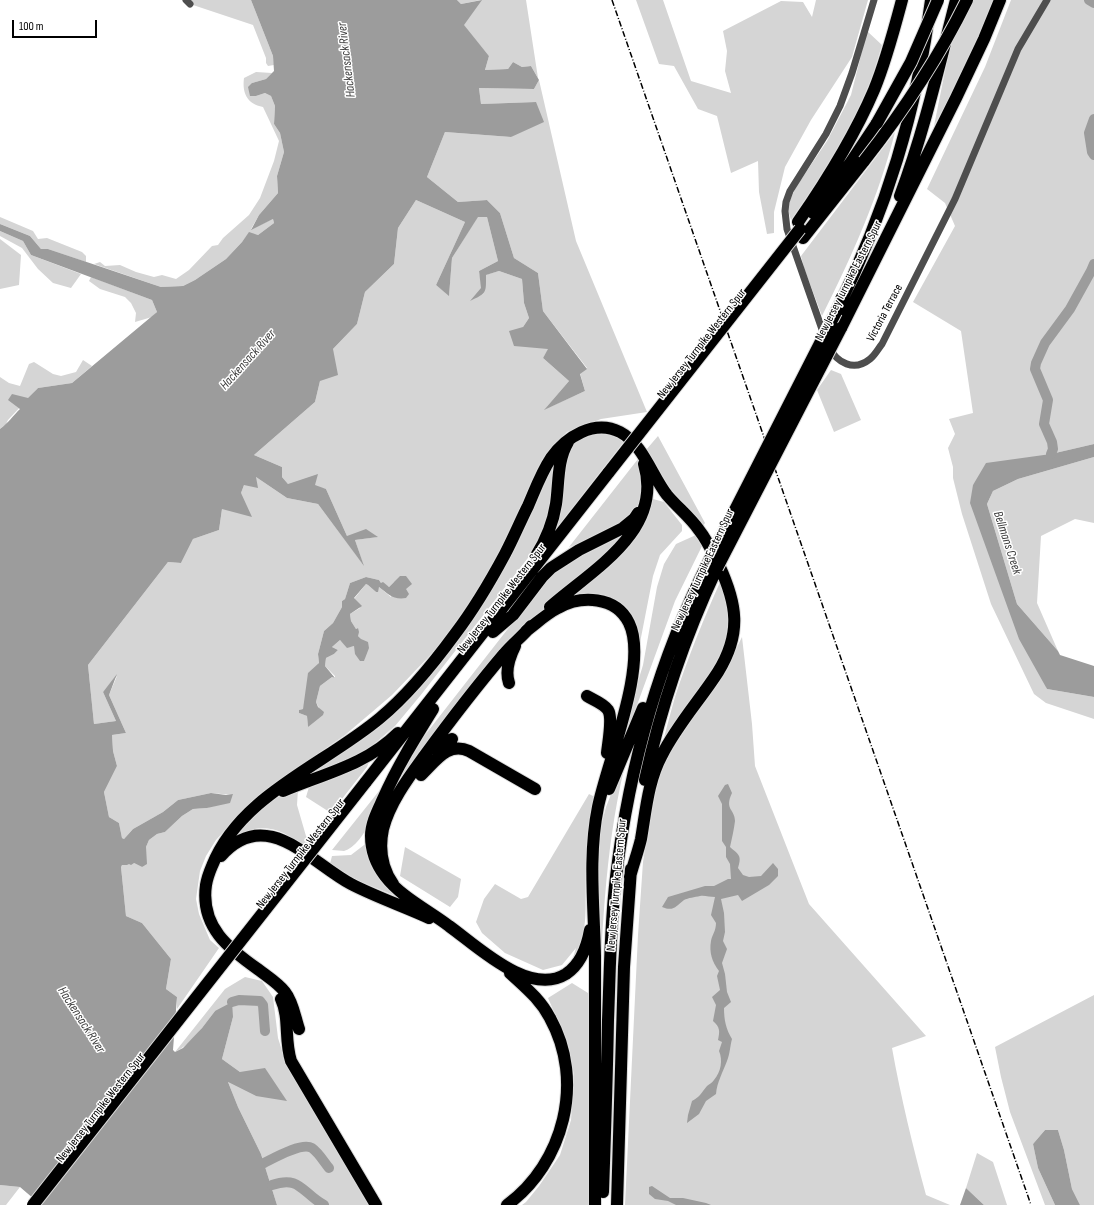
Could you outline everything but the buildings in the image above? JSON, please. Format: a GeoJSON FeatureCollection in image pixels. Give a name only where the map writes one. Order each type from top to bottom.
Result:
{"type":"FeatureCollection","features":[{"type":"Feature","properties":{"kind":"highway"},"geometry":{"type":"LineString","coordinates":[[801,230],[870,99],[883,65],[902,0]]}},
{"type":"Feature","properties":{"kind":"highway","name":"New Jersey Turnpike Eastern Spur"},"geometry":{"type":"LineString","coordinates":[[617,1205],[624,967],[630,878],[634,839],[643,788],[663,706],[713,564],[836,312],[874,228],[897,163],[918,82],[931,0]]}},
{"type":"Feature","properties":{"kind":"highway","name":"New Jersey Turnpike Western Spur"},"geometry":{"type":"LineString","coordinates":[[43,1205],[368,785],[443,683],[611,476],[844,173],[877,122],[911,62],[938,0]]}},
{"type":"Feature","properties":{"kind":"highway"},"geometry":{"type":"LineString","coordinates":[[882,246],[918,141],[956,0]]}},
{"type":"Feature","properties":{"kind":"highway","name":"New Jersey Turnpike Western Spur"},"geometry":{"type":"LineString","coordinates":[[33,1205],[368,785],[433,709],[749,295],[762,271],[864,161],[918,87],[948,37],[967,0]]}},
{"type":"Feature","properties":{"kind":"highway","name":"New Jersey Turnpike Eastern Spur"},"geometry":{"type":"LineString","coordinates":[[603,1205],[610,958],[617,865],[627,803],[639,748],[655,694],[685,612],[713,564],[841,328],[971,66],[1000,0]]}},
{"type":"Feature","properties":{"kind":"highway"},"geometry":{"type":"LineString","coordinates":[[376,1205],[291,1061],[286,1043],[285,1012],[280,997],[270,983],[223,941],[210,921],[205,894],[207,879],[216,855],[227,838],[257,807],[273,793],[378,720],[397,703],[422,676],[448,644],[479,599],[507,551],[546,467],[559,448],[581,432],[591,428],[602,427],[625,435],[640,452],[666,494],[698,528],[709,545],[728,587],[734,606],[735,624],[733,640],[722,665],[669,743],[657,764],[649,791],[640,842],[630,878]]}},
{"type":"Feature","properties":{"kind":"highway"},"geometry":{"type":"LineString","coordinates":[[506,604],[521,577],[539,551],[549,531],[556,504],[562,459],[566,446],[571,438]]}},
{"type":"Feature","properties":{"kind":"highway"},"geometry":{"type":"LineString","coordinates":[[509,683],[507,675],[508,665],[513,651],[523,636],[545,612],[608,559],[621,546],[640,520],[645,507],[647,495],[647,475],[640,452]]}},
{"type":"Feature","properties":{"kind":"highway"},"geometry":{"type":"LineString","coordinates":[[493,632],[513,615],[542,577],[551,568],[572,554],[623,528],[639,511],[647,495]]}},
{"type":"Feature","properties":{"kind":"highway"},"geometry":{"type":"LineString","coordinates":[[393,884],[386,869],[381,850],[383,831],[390,812],[406,782],[437,738],[505,653],[556,609],[574,602],[585,600],[601,601],[620,610],[629,622],[633,634],[634,655],[628,700],[602,788]]}},
{"type":"Feature","properties":{"kind":"highway"},"geometry":{"type":"LineString","coordinates":[[594,841],[602,809],[611,784],[648,695],[671,647]]}},
{"type":"Feature","properties":{"kind":"highway"},"geometry":{"type":"LineString","coordinates":[[257,807],[282,791],[342,769],[370,754],[395,735],[419,707],[443,683]]}},
{"type":"Feature","properties":{"kind":"highway"},"geometry":{"type":"LineString","coordinates":[[499,963],[524,976],[542,980],[557,978],[570,971],[578,963],[587,942],[590,929],[596,820],[606,761],[610,715],[605,707],[586,696]]}},
{"type":"Feature","properties":{"kind":"highway"},"geometry":{"type":"LineString","coordinates":[[433,709],[396,770],[374,822],[371,836],[373,850],[375,859],[382,872],[393,884],[499,963],[531,992],[551,1019],[563,1051],[568,1083],[567,1098],[562,1121],[553,1150],[528,1186],[520,1195],[507,1205]]}},
{"type":"Feature","properties":{"kind":"highway"},"geometry":{"type":"LineString","coordinates":[[422,775],[444,745],[452,739]]}},
{"type":"Feature","properties":{"kind":"highway"},"geometry":{"type":"LineString","coordinates":[[390,812],[422,775],[446,751],[455,748],[469,751],[535,789]]}},
{"type":"Feature","properties":{"kind":"highway"},"geometry":{"type":"LineString","coordinates":[[212,868],[227,849],[241,840],[260,835],[278,838],[293,845],[327,870],[351,884],[422,915],[465,939]]}},
{"type":"Feature","properties":{"kind":"highway"},"geometry":{"type":"LineString","coordinates":[[592,894],[594,919],[596,1037],[595,1205]]}},
{"type":"Feature","properties":{"kind":"highway"},"geometry":{"type":"LineString","coordinates":[[250,964],[272,979],[285,991],[292,1004],[299,1029]]}},
{"type":"Feature","properties":{"kind":"street","name":"Victoria Terrace"},"geometry":{"type":"LineString","coordinates":[[874,0],[852,73],[840,106],[826,134],[790,191],[786,202],[785,211],[787,229],[828,345],[837,359],[848,365],[855,366],[863,364],[870,359],[882,344],[955,199],[1018,49],[1047,0]]}},
{"type":"Feature","properties":{"kind":"shaded area"},"geometry":{"type":"Polygon","coordinates":[[[186,0],[251,0],[273,56],[274,65],[268,66],[266,63],[266,58],[253,25],[190,4],[186,0]]]}},
{"type":"Feature","properties":{"kind":"shaded area"},"geometry":{"type":"Polygon","coordinates":[[[457,0],[481,0],[461,4],[457,0]]]}},
{"type":"Feature","properties":{"kind":"shaded area"},"geometry":{"type":"Polygon","coordinates":[[[481,0],[526,0],[538,78],[531,66],[522,67],[513,62],[508,69],[485,70],[489,56],[463,25],[481,0]]]}},
{"type":"Feature","properties":{"kind":"shaded area"},"geometry":{"type":"Polygon","coordinates":[[[636,0],[663,0],[691,81],[731,93],[725,71],[727,51],[723,31],[781,1],[803,2],[812,17],[816,0],[868,0],[852,57],[811,120],[785,167],[774,212],[774,233],[767,234],[759,192],[758,161],[731,173],[717,116],[698,109],[674,66],[659,64],[636,0]]]}},
{"type":"Feature","properties":{"kind":"shaded area"},"geometry":{"type":"Polygon","coordinates":[[[973,0],[995,0],[934,126],[950,46],[973,0]]]}},
{"type":"Feature","properties":{"kind":"shaded area"},"geometry":{"type":"Polygon","coordinates":[[[1011,0],[1094,0],[1094,444],[1051,454],[973,485],[1047,689],[1094,697],[1094,719],[1046,703],[1034,694],[991,604],[962,514],[953,478],[953,467],[948,448],[955,434],[949,419],[973,413],[961,331],[913,302],[955,226],[945,203],[927,189],[985,67],[1011,0]]]}},
{"type":"Feature","properties":{"kind":"shaded area"},"geometry":{"type":"Polygon","coordinates":[[[867,31],[882,45],[870,82],[844,136],[791,220],[787,207],[796,187],[827,141],[851,95],[867,31]]]}},
{"type":"Feature","properties":{"kind":"shaded area"},"geometry":{"type":"Polygon","coordinates":[[[256,72],[272,73],[266,79],[252,83],[256,96],[265,93],[271,96],[275,106],[274,124],[280,133],[284,152],[277,176],[278,193],[259,215],[251,229],[273,219],[274,223],[258,235],[249,233],[226,259],[195,280],[183,286],[161,287],[94,264],[100,262],[105,266],[120,265],[136,272],[154,277],[162,275],[176,279],[189,270],[212,246],[218,245],[223,238],[249,215],[260,198],[274,161],[279,141],[263,107],[258,106],[249,100],[245,93],[244,78],[256,72]]]}},
{"type":"Feature","properties":{"kind":"shaded area"},"geometry":{"type":"Polygon","coordinates":[[[539,80],[576,241],[647,412],[601,419],[567,432],[548,452],[509,537],[476,593],[439,646],[392,695],[345,735],[264,791],[246,807],[216,840],[206,856],[200,871],[196,899],[199,914],[210,940],[219,948],[177,1009],[177,997],[166,989],[171,959],[142,923],[126,916],[121,867],[122,864],[134,863],[142,867],[146,857],[146,847],[149,840],[157,834],[165,832],[182,816],[193,809],[207,808],[233,795],[211,793],[178,800],[163,812],[133,829],[124,839],[122,838],[119,823],[109,817],[104,792],[117,766],[113,751],[112,735],[126,733],[109,695],[117,676],[103,692],[116,721],[94,724],[88,665],[168,562],[181,563],[193,539],[219,530],[222,509],[241,493],[244,485],[256,477],[287,498],[318,504],[363,564],[355,540],[377,537],[347,536],[326,489],[288,484],[282,477],[282,467],[254,455],[315,402],[320,381],[333,349],[357,324],[365,292],[394,264],[398,228],[416,200],[465,222],[436,285],[449,295],[452,258],[478,216],[487,217],[498,261],[479,271],[483,295],[485,275],[499,271],[522,279],[524,303],[529,318],[523,327],[549,349],[543,358],[569,381],[545,409],[585,391],[580,373],[587,368],[543,311],[538,273],[514,258],[500,213],[487,200],[458,202],[427,177],[445,132],[511,137],[536,102],[481,104],[479,88],[534,89],[539,80]],[[366,577],[350,583],[345,599],[342,601],[342,607],[333,623],[324,631],[318,654],[319,663],[303,709],[299,710],[299,713],[307,716],[308,727],[320,710],[316,702],[320,686],[332,677],[335,678],[335,676],[325,666],[326,658],[338,650],[332,647],[340,640],[349,647],[354,646],[364,661],[363,644],[358,636],[358,628],[356,629],[351,621],[350,614],[360,608],[354,599],[366,584],[376,592],[379,587],[391,597],[394,582],[389,587],[381,583],[379,580],[366,577]]]}},
{"type":"Feature","properties":{"kind":"shaded area"},"geometry":{"type":"Polygon","coordinates":[[[895,132],[881,179],[864,226],[822,316],[801,256],[895,132]]]}},
{"type":"Feature","properties":{"kind":"shaded area"},"geometry":{"type":"Polygon","coordinates":[[[0,217],[33,231],[38,239],[47,238],[82,252],[86,256],[86,262],[48,249],[41,249],[30,236],[0,224],[0,217]]]}},
{"type":"Feature","properties":{"kind":"shaded area"},"geometry":{"type":"Polygon","coordinates":[[[0,231],[23,241],[31,255],[81,274],[71,288],[53,283],[38,269],[22,248],[0,236],[0,231]]]}},
{"type":"Feature","properties":{"kind":"shaded area"},"geometry":{"type":"Polygon","coordinates":[[[0,239],[21,255],[19,285],[0,289],[0,239]]]}},
{"type":"Feature","properties":{"kind":"shaded area"},"geometry":{"type":"Polygon","coordinates":[[[91,277],[152,300],[157,312],[152,317],[135,322],[136,313],[131,303],[125,297],[100,289],[89,281],[91,277]]]}},
{"type":"Feature","properties":{"kind":"shaded area"},"geometry":{"type":"Polygon","coordinates":[[[83,360],[92,366],[72,383],[38,388],[0,429],[0,377],[9,383],[20,386],[29,364],[34,362],[53,374],[61,376],[76,372],[83,360]]]}},
{"type":"Feature","properties":{"kind":"shaded area"},"geometry":{"type":"Polygon","coordinates":[[[831,370],[841,374],[861,420],[834,432],[817,390],[831,370]]]}},
{"type":"Feature","properties":{"kind":"shaded area"},"geometry":{"type":"Polygon","coordinates":[[[607,431],[626,439],[548,539],[563,464],[574,442],[586,433],[607,431]]]}},
{"type":"Feature","properties":{"kind":"shaded area"},"geometry":{"type":"Polygon","coordinates":[[[658,436],[705,523],[703,526],[669,490],[646,450],[658,436]]]}},
{"type":"Feature","properties":{"kind":"shaded area"},"geometry":{"type":"Polygon","coordinates":[[[1094,457],[1094,523],[1075,519],[1041,536],[1037,603],[1058,651],[1017,604],[987,504],[993,491],[1018,479],[1094,457]]]}},
{"type":"Feature","properties":{"kind":"shaded area"},"geometry":{"type":"Polygon","coordinates":[[[638,459],[642,471],[642,490],[641,501],[636,510],[623,522],[606,533],[569,547],[638,459]]]}},
{"type":"Feature","properties":{"kind":"shaded area"},"geometry":{"type":"Polygon","coordinates":[[[551,463],[553,477],[549,508],[542,534],[531,554],[420,696],[395,726],[367,750],[342,763],[295,781],[363,734],[453,642],[551,463]]]}},
{"type":"Feature","properties":{"kind":"shaded area"},"geometry":{"type":"Polygon","coordinates":[[[653,499],[664,502],[682,525],[682,531],[660,555],[653,576],[637,658],[629,617],[575,596],[634,540],[647,518],[653,499]]]}},
{"type":"Feature","properties":{"kind":"shaded area"},"geometry":{"type":"Polygon","coordinates":[[[622,535],[623,538],[579,581],[537,615],[385,806],[402,769],[418,744],[528,603],[551,576],[582,554],[622,535]]]}},
{"type":"Feature","properties":{"kind":"shaded area"},"geometry":{"type":"Polygon","coordinates":[[[696,535],[704,542],[675,601],[629,727],[626,721],[643,665],[657,587],[664,564],[676,544],[696,535]]]}},
{"type":"Feature","properties":{"kind":"shaded area"},"geometry":{"type":"Polygon","coordinates":[[[721,580],[732,616],[721,661],[661,748],[685,667],[721,580]]]}},
{"type":"Feature","properties":{"kind":"shaded area"},"geometry":{"type":"Polygon","coordinates":[[[742,637],[752,724],[755,766],[809,904],[926,1036],[892,1048],[916,1159],[926,1195],[950,1205],[625,1205],[643,862],[658,779],[668,755],[728,665],[742,637]]]}},
{"type":"Feature","properties":{"kind":"shaded area"},"geometry":{"type":"Polygon","coordinates":[[[370,759],[367,767],[331,813],[306,797],[309,787],[370,759]]]}},
{"type":"Feature","properties":{"kind":"shaded area"},"geometry":{"type":"Polygon","coordinates":[[[623,764],[624,769],[617,801],[608,865],[598,1026],[598,837],[606,807],[623,764]]]}},
{"type":"Feature","properties":{"kind":"shaded area"},"geometry":{"type":"Polygon","coordinates":[[[391,776],[366,830],[359,840],[352,847],[344,851],[332,850],[391,776]]]}},
{"type":"Feature","properties":{"kind":"shaded area"},"geometry":{"type":"Polygon","coordinates":[[[298,789],[297,805],[306,836],[310,840],[304,847],[283,833],[266,828],[252,830],[230,839],[254,814],[278,797],[298,789]]]}},
{"type":"Feature","properties":{"kind":"shaded area"},"geometry":{"type":"Polygon","coordinates":[[[589,794],[595,797],[587,850],[585,916],[582,939],[572,961],[576,948],[562,965],[543,970],[505,953],[482,933],[476,922],[484,899],[495,884],[521,899],[528,897],[589,794]]]}},
{"type":"Feature","properties":{"kind":"shaded area"},"geometry":{"type":"Polygon","coordinates":[[[368,842],[371,858],[380,880],[406,900],[356,880],[330,864],[332,856],[351,855],[368,842]]]}},
{"type":"Feature","properties":{"kind":"shaded area"},"geometry":{"type":"Polygon","coordinates":[[[405,847],[461,879],[458,897],[450,907],[400,876],[405,847]]]}},
{"type":"Feature","properties":{"kind":"shaded area"},"geometry":{"type":"Polygon","coordinates":[[[245,977],[262,981],[273,997],[278,1038],[285,1060],[370,1205],[277,1205],[261,1154],[238,1107],[228,1082],[256,1096],[240,1072],[222,1059],[233,1017],[215,1011],[192,1039],[181,1049],[175,1052],[225,989],[245,977]]]}},
{"type":"Feature","properties":{"kind":"shaded area"},"geometry":{"type":"Polygon","coordinates":[[[572,983],[588,993],[590,1205],[522,1205],[539,1186],[560,1155],[571,1120],[574,1074],[564,1035],[548,998],[572,983]]]}},
{"type":"Feature","properties":{"kind":"shaded area"},"geometry":{"type":"Polygon","coordinates":[[[1094,995],[1094,1205],[1080,1205],[1072,1189],[1064,1150],[1058,1130],[1045,1130],[1033,1144],[1038,1168],[1055,1205],[1045,1205],[1010,1112],[995,1047],[1094,995]]]}},
{"type":"Feature","properties":{"kind":"shaded area"},"geometry":{"type":"Polygon","coordinates":[[[977,1153],[993,1162],[1007,1205],[984,1205],[966,1188],[977,1153]]]}},
{"type":"Feature","properties":{"kind":"shaded area"},"geometry":{"type":"Polygon","coordinates":[[[0,1185],[20,1187],[6,1205],[0,1205],[0,1185]]]}},
{"type":"Feature","properties":{"kind":"water","name":"Hackensack River"},"geometry":{"type":"Polygon","coordinates":[[[251,0],[457,0],[461,4],[482,0],[464,25],[489,56],[485,70],[508,69],[513,62],[522,67],[531,66],[539,80],[534,89],[479,88],[481,104],[536,102],[544,122],[511,137],[445,132],[427,177],[458,202],[487,200],[500,213],[514,258],[538,273],[543,311],[587,369],[580,374],[585,391],[544,410],[569,381],[543,358],[548,349],[514,346],[509,331],[523,327],[529,318],[524,303],[522,279],[499,271],[486,275],[486,286],[483,294],[470,301],[481,288],[479,271],[498,261],[487,217],[478,217],[452,258],[449,296],[436,285],[465,222],[416,200],[398,228],[394,264],[365,292],[357,324],[333,349],[338,375],[320,381],[315,402],[254,455],[282,467],[282,477],[288,484],[318,474],[315,485],[326,489],[347,536],[366,529],[378,537],[355,540],[364,566],[318,504],[287,498],[256,477],[258,488],[244,485],[241,493],[252,517],[222,509],[219,530],[193,539],[181,563],[168,562],[88,665],[94,724],[116,721],[103,692],[117,674],[109,695],[126,733],[112,735],[113,751],[117,766],[104,792],[109,817],[119,823],[122,838],[124,839],[133,829],[163,812],[178,800],[211,793],[226,795],[233,794],[230,803],[207,808],[193,809],[182,816],[165,832],[157,834],[149,840],[146,847],[147,864],[142,867],[134,863],[131,865],[122,865],[121,867],[126,916],[142,923],[171,959],[166,989],[177,997],[173,1050],[175,1052],[183,1048],[202,1028],[215,1011],[232,1002],[233,1017],[222,1059],[240,1072],[265,1068],[287,1101],[256,1096],[228,1082],[238,1107],[261,1154],[277,1205],[41,1205],[20,1187],[0,1185],[0,429],[20,409],[8,400],[12,394],[28,398],[38,388],[72,383],[157,312],[152,300],[31,255],[23,241],[0,231],[0,224],[30,236],[41,249],[48,249],[161,287],[183,286],[195,280],[226,259],[249,232],[258,235],[274,223],[273,219],[251,230],[259,215],[278,193],[277,176],[284,152],[280,133],[274,124],[275,106],[271,96],[265,93],[250,96],[248,87],[252,83],[266,79],[274,71],[273,56],[251,0]]]}},
{"type":"Feature","properties":{"kind":"water"},"geometry":{"type":"Polygon","coordinates":[[[1094,444],[1094,457],[1018,479],[993,491],[987,504],[1017,604],[1060,655],[1094,666],[1094,697],[1047,689],[1019,639],[970,503],[973,485],[986,463],[1051,454],[1094,444]]]}},
{"type":"Feature","properties":{"kind":"water"},"geometry":{"type":"Polygon","coordinates":[[[400,576],[406,576],[412,584],[406,589],[409,594],[406,598],[394,597],[379,587],[378,592],[376,592],[366,584],[354,598],[362,606],[350,614],[351,621],[356,629],[358,628],[358,636],[368,642],[369,648],[364,661],[360,661],[355,654],[354,646],[347,648],[340,640],[332,647],[338,650],[326,658],[325,666],[335,678],[332,677],[320,686],[316,702],[318,707],[324,712],[323,715],[308,727],[307,716],[299,713],[299,710],[303,709],[308,673],[319,663],[318,654],[324,631],[333,623],[342,607],[342,601],[345,599],[350,583],[366,577],[379,580],[381,583],[383,582],[389,587],[400,576]]]}},
{"type":"Feature","properties":{"kind":"water"},"geometry":{"type":"Polygon","coordinates":[[[728,784],[732,793],[729,806],[735,817],[730,847],[740,858],[738,868],[743,875],[749,877],[761,876],[773,863],[778,869],[778,876],[769,885],[742,901],[738,895],[721,899],[724,913],[725,932],[723,941],[727,949],[722,963],[727,992],[731,1002],[724,1008],[724,1016],[732,1039],[728,1058],[719,1081],[716,1094],[706,1101],[699,1114],[687,1123],[692,1101],[699,1096],[713,1081],[721,1066],[719,1051],[722,1042],[718,1040],[719,1029],[713,1021],[716,1005],[712,997],[720,990],[717,976],[719,971],[713,960],[710,949],[716,926],[716,923],[711,915],[715,897],[700,896],[690,898],[684,900],[672,909],[662,907],[668,897],[705,886],[714,886],[731,879],[730,864],[726,857],[726,847],[722,841],[722,804],[718,796],[725,785],[728,784]]]}},
{"type":"Feature","properties":{"kind":"water"},"geometry":{"type":"Polygon","coordinates":[[[1045,1130],[1058,1130],[1064,1150],[1072,1189],[1080,1205],[1055,1205],[1038,1168],[1033,1144],[1045,1130]]]}},
{"type":"Feature","properties":{"kind":"water"},"geometry":{"type":"Polygon","coordinates":[[[652,1186],[670,1198],[683,1198],[711,1205],[676,1205],[668,1201],[655,1199],[649,1194],[649,1187],[652,1186]]]}},
{"type":"Feature","properties":{"kind":"water"},"geometry":{"type":"Polygon","coordinates":[[[966,1188],[984,1205],[960,1205],[966,1188]]]}},
{"type":"Feature","properties":{"kind":"waterway","name":"Bellmans Creek"},"geometry":{"type":"LineString","coordinates":[[1089,0],[1094,3]]}},
{"type":"Feature","properties":{"kind":"waterway","name":"Bellmans Creek"},"geometry":{"type":"LineString","coordinates":[[1094,119],[1089,133],[1092,152],[1094,155]]}},
{"type":"Feature","properties":{"kind":"waterway"},"geometry":{"type":"LineString","coordinates":[[1051,454],[1053,449],[1052,442],[1044,424],[1048,400],[1035,369],[1036,363],[1045,343],[1070,309],[1094,264]]}},
{"type":"Feature","properties":{"kind":"waterway"},"geometry":{"type":"LineString","coordinates":[[232,1002],[239,1000],[260,1001],[263,1005],[265,1031]]}},
{"type":"Feature","properties":{"kind":"waterway"},"geometry":{"type":"LineString","coordinates":[[264,1163],[288,1151],[307,1147],[312,1148],[317,1152],[329,1168]]}},
{"type":"Feature","properties":{"kind":"waterway"},"geometry":{"type":"LineString","coordinates":[[272,1185],[281,1182],[295,1184],[324,1205]]}},
{"type":"Feature","properties":{"kind":"railway"},"geometry":{"type":"LineString","coordinates":[[612,0],[1031,1205]]}}]}
